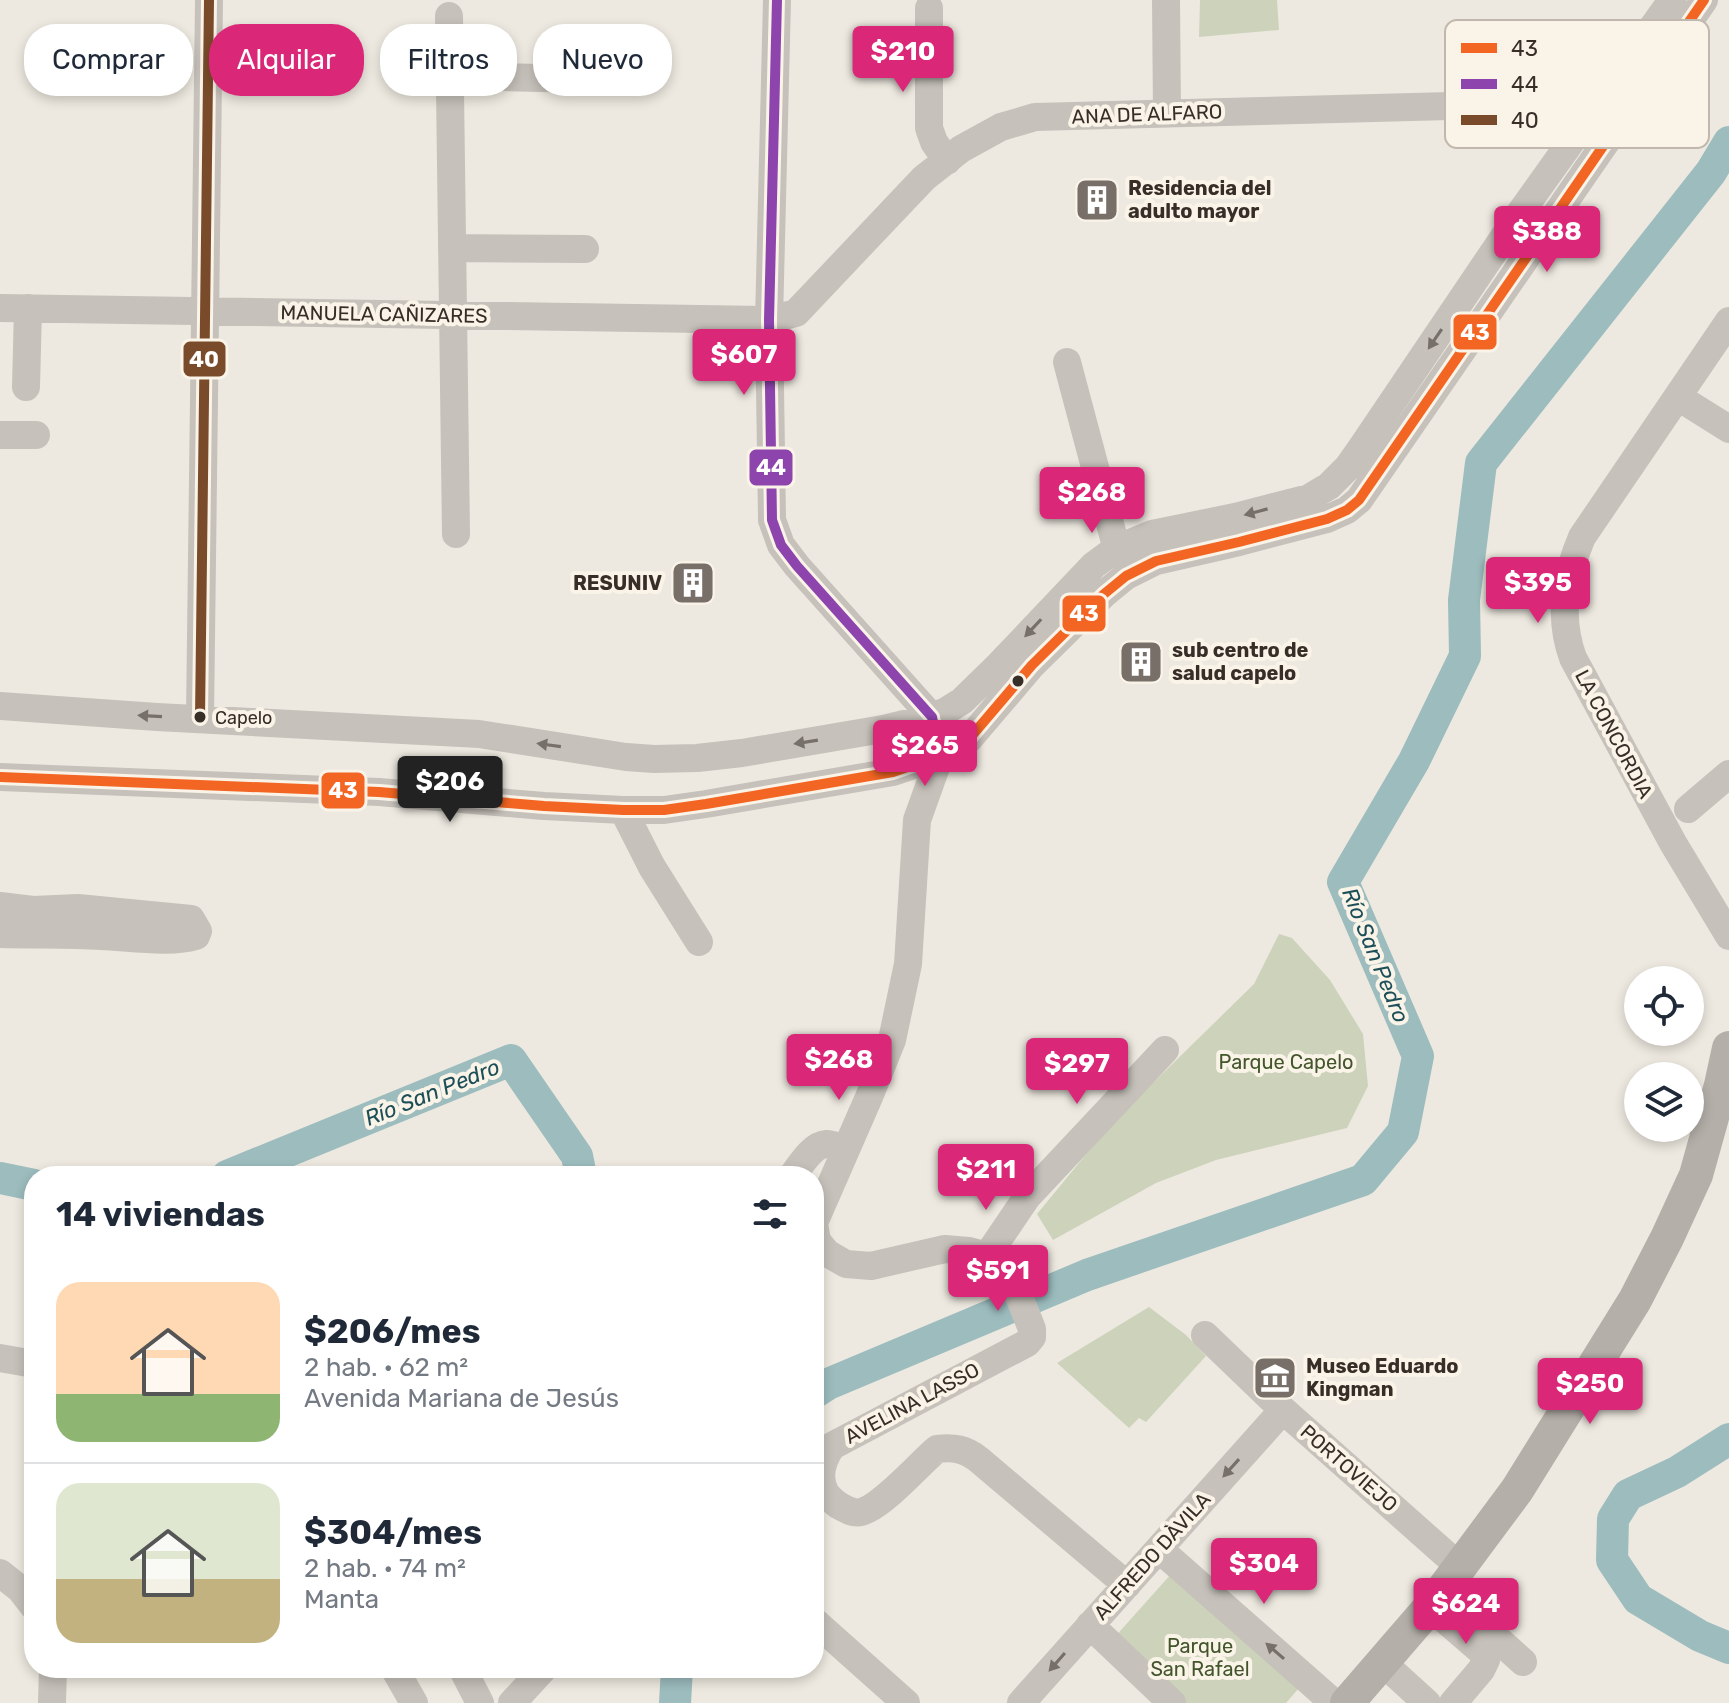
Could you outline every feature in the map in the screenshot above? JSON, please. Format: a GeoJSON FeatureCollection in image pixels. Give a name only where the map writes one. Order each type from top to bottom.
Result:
{"type":"FeatureCollection","features":[{"type":"Feature","properties":{"kind":"main road"},"geometry":{"type":"LineString","coordinates":[[1347,1703],[1444,1588],[1517,1490],[1635,1300],[1696,1175],[1725,1087],[1729,1048]]}},
{"type":"Feature","properties":{"kind":"street"},"geometry":{"type":"LineString","coordinates":[[200,718],[209,0]]}},
{"type":"Feature","properties":{"kind":"street"},"geometry":{"type":"LineString","coordinates":[[777,0],[769,320],[772,520],[781,545],[797,566],[932,717],[940,756],[917,820],[908,964],[892,1040],[824,1200]]}},
{"type":"Feature","properties":{"kind":"street"},"geometry":{"type":"LineString","coordinates":[[1166,0],[1167,113]]}},
{"type":"Feature","properties":{"kind":"street"},"geometry":{"type":"LineString","coordinates":[[1661,20],[1672,0]]}},
{"type":"Feature","properties":{"kind":"street"},"geometry":{"type":"LineString","coordinates":[[1687,20],[1704,0]]}},
{"type":"Feature","properties":{"kind":"street"},"geometry":{"type":"LineString","coordinates":[[929,8],[929,128],[947,161]]}},
{"type":"Feature","properties":{"kind":"street"},"geometry":{"type":"LineString","coordinates":[[449,16],[449,24]]}},
{"type":"Feature","properties":{"kind":"street"},"geometry":{"type":"LineString","coordinates":[[450,96],[456,534]]}},
{"type":"Feature","properties":{"kind":"street","name":"ANA DE ALFARO"},"geometry":{"type":"LineString","coordinates":[[769,320],[796,313],[924,178],[961,149],[1001,127],[1035,117],[1445,111]]}},
{"type":"Feature","properties":{"kind":"street"},"geometry":{"type":"LineString","coordinates":[[0,706],[479,734],[654,759],[742,753],[883,729],[932,717],[962,701],[1094,565],[1117,550],[1152,534],[1309,498],[1329,486],[1348,467],[1518,216],[1578,148]]}},
{"type":"Feature","properties":{"kind":"street"},"geometry":{"type":"LineString","coordinates":[[0,777],[379,792],[544,806],[664,810],[893,772],[940,756],[969,739],[1032,665],[1126,576],[1156,561],[1327,519],[1347,510],[1359,500],[1587,148]]}},
{"type":"Feature","properties":{"kind":"street"},"geometry":{"type":"LineString","coordinates":[[452,248],[585,249]]}},
{"type":"Feature","properties":{"kind":"street","name":"MANUELA CAÑIZARES"},"geometry":{"type":"LineString","coordinates":[[0,308],[769,320]]}},
{"type":"Feature","properties":{"kind":"street"},"geometry":{"type":"LineString","coordinates":[[26,387],[28,308]]}},
{"type":"Feature","properties":{"kind":"street","name":"LA CONCORDIA"},"geometry":{"type":"LineString","coordinates":[[1729,321],[1582,537],[1574,556],[1566,593],[1564,629],[1573,658],[1673,843],[1729,936]]}},
{"type":"Feature","properties":{"kind":"street"},"geometry":{"type":"LineString","coordinates":[[1067,362],[1117,550]]}},
{"type":"Feature","properties":{"kind":"street"},"geometry":{"type":"LineString","coordinates":[[1678,397],[1729,429]]}},
{"type":"Feature","properties":{"kind":"street"},"geometry":{"type":"LineString","coordinates":[[0,435],[36,435]]}},
{"type":"Feature","properties":{"kind":"street"},"geometry":{"type":"LineString","coordinates":[[1329,486],[1347,510]]}},
{"type":"Feature","properties":{"kind":"street"},"geometry":{"type":"LineString","coordinates":[[1688,809],[1729,774]]}},
{"type":"Feature","properties":{"kind":"street"},"geometry":{"type":"LineString","coordinates":[[623,810],[652,867],[699,942]]}},
{"type":"Feature","properties":{"kind":"street"},"geometry":{"type":"LineString","coordinates":[[0,906],[33,910],[78,908],[191,919],[198,931],[196,936],[189,938],[148,939],[0,934]]}},
{"type":"Feature","properties":{"kind":"street"},"geometry":{"type":"LineString","coordinates":[[824,1249],[846,1264],[871,1266],[945,1249],[987,1256],[1027,1197],[1165,1050]]}},
{"type":"Feature","properties":{"kind":"street"},"geometry":{"type":"LineString","coordinates":[[801,1166],[821,1145],[846,1149]]}},
{"type":"Feature","properties":{"kind":"street","name":"AVELINA LASSO"},"geometry":{"type":"LineString","coordinates":[[824,1457],[832,1446],[1027,1343],[1032,1337],[1032,1329],[1012,1279],[1003,1265],[987,1256]]}},
{"type":"Feature","properties":{"kind":"street","name":"PORTOVIEJO"},"geometry":{"type":"LineString","coordinates":[[1205,1335],[1283,1410],[1444,1588]]}},
{"type":"Feature","properties":{"kind":"street"},"geometry":{"type":"LineString","coordinates":[[0,1358],[24,1362]]}},
{"type":"Feature","properties":{"kind":"street","name":"ALFREDO DÀVILA"},"geometry":{"type":"LineString","coordinates":[[1021,1703],[1283,1410]]}},
{"type":"Feature","properties":{"kind":"street","name":"AVELINA LASSO"},"geometry":{"type":"LineString","coordinates":[[824,1488],[837,1504],[851,1512],[863,1512],[882,1500],[937,1449],[949,1447],[964,1450],[1127,1585]]}},
{"type":"Feature","properties":{"kind":"street"},"geometry":{"type":"LineString","coordinates":[[1159,1549],[1334,1703]]}},
{"type":"Feature","properties":{"kind":"street"},"geometry":{"type":"LineString","coordinates":[[0,1573],[24,1594]]}},
{"type":"Feature","properties":{"kind":"street"},"geometry":{"type":"LineString","coordinates":[[1444,1588],[1523,1662]]}},
{"type":"Feature","properties":{"kind":"street"},"geometry":{"type":"LineString","coordinates":[[1444,1588],[1486,1660],[1453,1703]]}},
{"type":"Feature","properties":{"kind":"street"},"geometry":{"type":"LineString","coordinates":[[1090,1625],[1172,1703]]}},
{"type":"Feature","properties":{"kind":"street"},"geometry":{"type":"LineString","coordinates":[[824,1630],[906,1703]]}},
{"type":"Feature","properties":{"kind":"street"},"geometry":{"type":"LineString","coordinates":[[1383,1663],[1427,1703]]}},
{"type":"Feature","properties":{"kind":"street"},"geometry":{"type":"LineString","coordinates":[[52,1703],[53,1678]]}},
{"type":"Feature","properties":{"kind":"street"},"geometry":{"type":"LineString","coordinates":[[400,1678],[414,1703]]}},
{"type":"Feature","properties":{"kind":"street"},"geometry":{"type":"LineString","coordinates":[[467,1678],[480,1703]]}},
{"type":"Feature","properties":{"kind":"street"},"geometry":{"type":"LineString","coordinates":[[512,1703],[535,1678]]}},
{"type":"Feature","properties":{"kind":"green space"},"geometry":{"type":"Polygon","coordinates":[[[1200,0],[1277,0],[1279,30],[1199,37],[1200,0]]]}},
{"type":"Feature","properties":{"kind":"green space","name":"Parque Capelo"},"geometry":{"type":"Polygon","coordinates":[[[1279,934],[1292,938],[1330,980],[1363,1034],[1368,1086],[1347,1128],[1216,1160],[1156,1183],[1053,1240],[1037,1214],[1111,1124],[1254,984],[1279,934]]]}},
{"type":"Feature","properties":{"kind":"green space"},"geometry":{"type":"Polygon","coordinates":[[[1149,1307],[1186,1335],[1206,1356],[1146,1422],[1139,1418],[1129,1428],[1057,1363],[1149,1307]]]}},
{"type":"Feature","properties":{"kind":"green space","name":"Parque San Rafael"},"geometry":{"type":"Polygon","coordinates":[[[1172,1573],[1299,1688],[1286,1703],[1184,1703],[1113,1639],[1172,1573]]]}},
{"type":"Feature","properties":{"kind":"waterway","name":"Río San Pedro"},"geometry":{"type":"LineString","coordinates":[[824,1387],[1087,1275],[1363,1180],[1403,1132],[1418,1056],[1343,882],[1414,761],[1465,656],[1464,600],[1481,463],[1711,172],[1729,142]]}},
{"type":"Feature","properties":{"kind":"waterway","name":"Río San Pedro"},"geometry":{"type":"LineString","coordinates":[[251,1166],[511,1060],[577,1156],[579,1166]]}},
{"type":"Feature","properties":{"kind":"waterway","name":"Río San Pedro"},"geometry":{"type":"LineString","coordinates":[[0,1178],[24,1183]]}},
{"type":"Feature","properties":{"kind":"waterway"},"geometry":{"type":"LineString","coordinates":[[1729,1439],[1677,1472],[1628,1495],[1613,1519],[1612,1560],[1638,1599],[1700,1636],[1729,1648]]}},
{"type":"Feature","properties":{"kind":"waterway"},"geometry":{"type":"LineString","coordinates":[[675,1703],[676,1678]]}},
{"type":"Feature","properties":{"kind":"transit line","name":"40"},"geometry":{"type":"LineString","coordinates":[[200,718],[209,0]]}},
{"type":"Feature","properties":{"kind":"transit line","name":"44"},"geometry":{"type":"LineString","coordinates":[[777,0],[769,320],[772,520],[781,545],[797,566],[932,717],[940,756]]}},
{"type":"Feature","properties":{"kind":"transit line","name":"43"},"geometry":{"type":"LineString","coordinates":[[1690,20],[1704,0]]}},
{"type":"Feature","properties":{"kind":"transit line","name":"43"},"geometry":{"type":"LineString","coordinates":[[0,777],[379,792],[544,806],[664,810],[893,772],[945,754],[969,739],[1032,665],[1126,576],[1156,561],[1327,519],[1347,510],[1359,500],[1602,148]]}},
{"type":"Feature","properties":{"kind":"place","name":"Residencia del adulto mayor"},"geometry":{"type":"Point","coordinates":[1097,200]}},
{"type":"Feature","properties":{"kind":"place","name":"RESUNIV"},"geometry":{"type":"Point","coordinates":[693,583]}},
{"type":"Feature","properties":{"kind":"place","name":"sub centro de salud capelo"},"geometry":{"type":"Point","coordinates":[1141,662]}},
{"type":"Feature","properties":{"kind":"place","name":"Capelo"},"geometry":{"type":"Point","coordinates":[200,717]}},
{"type":"Feature","properties":{"kind":"place","name":"Museo Eduardo Kingman"},"geometry":{"type":"Point","coordinates":[1275,1378]}}]}
